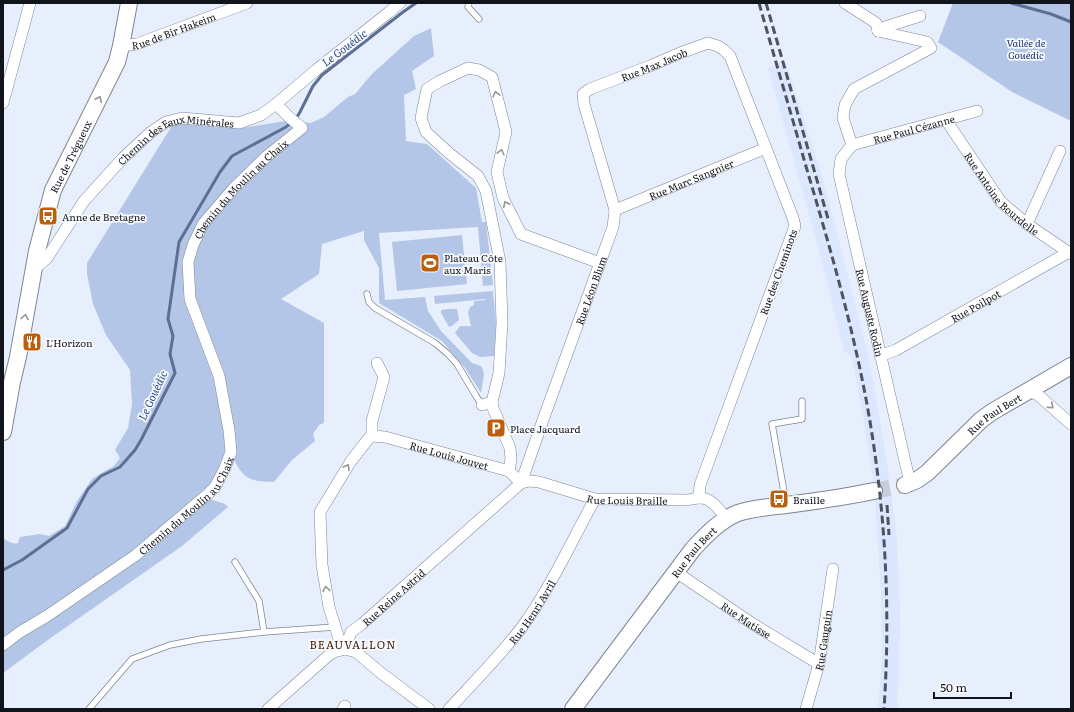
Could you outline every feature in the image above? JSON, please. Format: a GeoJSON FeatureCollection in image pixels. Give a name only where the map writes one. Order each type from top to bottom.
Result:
{"type":"FeatureCollection","features":[{"type":"Feature","properties":{"kind":"main road","name":"Rue de Trégueux"},"geometry":{"type":"LineString","coordinates":[[3,432],[8,381],[18,356],[34,265],[53,190],[117,62],[129,3]]}},
{"type":"Feature","properties":{"kind":"main road","name":"Rue Paul Bert"},"geometry":{"type":"LineString","coordinates":[[907,484],[927,473],[982,420],[1004,405],[1071,366]]}},
{"type":"Feature","properties":{"kind":"main road","name":"Rue Paul Bert"},"geometry":{"type":"LineString","coordinates":[[573,709],[693,549],[703,537],[714,528],[738,514],[752,510],[874,491]]}},
{"type":"Feature","properties":{"kind":"street"},"geometry":{"type":"LineString","coordinates":[[3,103],[7,72],[30,3]]}},
{"type":"Feature","properties":{"kind":"street","name":"Rue de Bir Hakeim"},"geometry":{"type":"LineString","coordinates":[[121,46],[137,44],[247,3]]}},
{"type":"Feature","properties":{"kind":"street","name":"Chemin des Eaux Minérales"},"geometry":{"type":"LineString","coordinates":[[34,265],[39,265],[47,258],[84,201],[123,158],[151,132],[166,122],[182,118],[239,123],[261,115],[400,3]]}},
{"type":"Feature","properties":{"kind":"street"},"geometry":{"type":"LineString","coordinates":[[845,3],[876,23],[878,31]]}},
{"type":"Feature","properties":{"kind":"street"},"geometry":{"type":"LineString","coordinates":[[878,31],[885,27],[920,16]]}},
{"type":"Feature","properties":{"kind":"street"},"geometry":{"type":"LineString","coordinates":[[852,146],[843,118],[845,104],[854,89],[931,48],[927,42],[878,31]]}},
{"type":"Feature","properties":{"kind":"street","name":"Rue Max Jacob"},"geometry":{"type":"LineString","coordinates":[[584,94],[590,89],[708,43],[718,46],[724,50]]}},
{"type":"Feature","properties":{"kind":"street","name":"Rue des Cheminots"},"geometry":{"type":"LineString","coordinates":[[700,498],[700,485],[795,226],[730,56],[724,50]]}},
{"type":"Feature","properties":{"kind":"street"},"geometry":{"type":"LineString","coordinates":[[509,471],[511,459],[510,448],[493,408],[487,403],[499,373],[502,323],[500,262],[486,191],[478,176],[426,132],[421,118],[427,89],[468,68],[479,70],[492,77],[506,132],[497,172],[503,198],[521,234],[600,263]]}},
{"type":"Feature","properties":{"kind":"street","name":"Rue Léon Blum"},"geometry":{"type":"LineString","coordinates":[[521,483],[613,227],[615,210],[584,104],[584,94]]}},
{"type":"Feature","properties":{"kind":"street","name":"Chemin du Moulin au Chaix"},"geometry":{"type":"LineString","coordinates":[[3,645],[20,632],[47,616],[136,555],[208,494],[215,487],[225,468],[231,452],[230,430],[219,376],[190,299],[188,262],[193,245],[203,224],[233,189],[296,123],[276,104]]}},
{"type":"Feature","properties":{"kind":"street","name":"Rue Paul Cézanne"},"geometry":{"type":"LineString","coordinates":[[852,146],[977,111]]}},
{"type":"Feature","properties":{"kind":"street","name":"Rue Antoine Bourdelle"},"geometry":{"type":"LineString","coordinates":[[946,120],[1001,202],[1027,224],[1070,253]]}},
{"type":"Feature","properties":{"kind":"street","name":"Rue Auguste Rodin"},"geometry":{"type":"LineString","coordinates":[[852,146],[841,159],[839,174],[907,484]]}},
{"type":"Feature","properties":{"kind":"street","name":"Rue Marc Sangnier"},"geometry":{"type":"LineString","coordinates":[[615,210],[766,148]]}},
{"type":"Feature","properties":{"kind":"street"},"geometry":{"type":"LineString","coordinates":[[1027,224],[1060,151]]}},
{"type":"Feature","properties":{"kind":"street","name":"Rue Poilpot"},"geometry":{"type":"LineString","coordinates":[[880,356],[896,350],[1070,253]]}},
{"type":"Feature","properties":{"kind":"street"},"geometry":{"type":"LineString","coordinates":[[345,649],[339,639],[329,607],[322,565],[320,512],[351,461],[372,436],[372,422],[384,377],[377,363]]}},
{"type":"Feature","properties":{"kind":"street"},"geometry":{"type":"LineString","coordinates":[[1029,390],[1038,395],[1071,424]]}},
{"type":"Feature","properties":{"kind":"street","name":"Rue Louis Jouvet"},"geometry":{"type":"LineString","coordinates":[[372,436],[385,437],[509,471],[521,483]]}},
{"type":"Feature","properties":{"kind":"street"},"geometry":{"type":"LineString","coordinates":[[511,459],[527,464]]}},
{"type":"Feature","properties":{"kind":"street","name":"Rue Louis Braille"},"geometry":{"type":"LineString","coordinates":[[521,483],[530,481],[540,482],[595,500],[686,500],[700,498]]}},
{"type":"Feature","properties":{"kind":"street","name":"Rue Reine Astrid"},"geometry":{"type":"LineString","coordinates":[[345,649],[351,632],[362,624],[521,483]]}},
{"type":"Feature","properties":{"kind":"street"},"geometry":{"type":"LineString","coordinates":[[700,498],[708,499],[721,512],[726,520]]}},
{"type":"Feature","properties":{"kind":"street","name":"Rue Henri Avril"},"geometry":{"type":"LineString","coordinates":[[449,709],[507,646],[522,626],[551,582],[595,500]]}},
{"type":"Feature","properties":{"kind":"street","name":"Rue Gauguin"},"geometry":{"type":"LineString","coordinates":[[806,709],[819,664],[833,570]]}},
{"type":"Feature","properties":{"kind":"street","name":"Rue Matisse"},"geometry":{"type":"LineString","coordinates":[[676,572],[753,624],[819,664]]}},
{"type":"Feature","properties":{"kind":"street"},"geometry":{"type":"LineString","coordinates":[[268,709],[329,655],[345,649],[356,652],[429,709]]}},
{"type":"Feature","properties":{"kind":"lane"},"geometry":{"type":"LineString","coordinates":[[469,5],[479,19]]}},
{"type":"Feature","properties":{"kind":"lane"},"geometry":{"type":"LineString","coordinates":[[367,294],[369,302],[375,308],[435,343],[448,354],[457,364],[476,396],[487,403]]}},
{"type":"Feature","properties":{"kind":"lane"},"geometry":{"type":"LineString","coordinates":[[786,505],[772,424],[802,419],[802,401]]}},
{"type":"Feature","properties":{"kind":"lane"},"geometry":{"type":"LineString","coordinates":[[235,562],[259,601],[264,632]]}},
{"type":"Feature","properties":{"kind":"lane"},"geometry":{"type":"LineString","coordinates":[[89,709],[132,659],[170,645],[201,639],[335,626]]}},
{"type":"Feature","properties":{"kind":"shaded area"},"geometry":{"type":"Polygon","coordinates":[[[786,63],[823,179],[868,355],[879,415],[897,538],[900,611],[897,709],[878,709],[882,659],[881,593],[873,479],[852,357],[844,351],[822,261],[768,68],[786,63]]]}},
{"type":"Feature","properties":{"kind":"green space","name":"Vallée de Gouédic"},"geometry":{"type":"Polygon","coordinates":[[[953,3],[1071,3],[1071,121],[1012,92],[938,42],[953,3]]]}},
{"type":"Feature","properties":{"kind":"green space"},"geometry":{"type":"Polygon","coordinates":[[[431,28],[434,56],[412,71],[416,89],[404,95],[406,141],[427,144],[476,188],[482,222],[486,222],[493,285],[483,286],[478,227],[379,233],[385,300],[425,297],[428,311],[441,331],[472,363],[481,366],[484,374],[481,393],[465,368],[442,341],[379,303],[379,268],[364,240],[364,231],[322,244],[319,274],[281,299],[324,323],[324,423],[319,425],[313,434],[315,441],[292,460],[274,482],[259,481],[249,478],[240,471],[233,458],[209,499],[225,504],[228,507],[182,546],[3,673],[3,538],[10,542],[18,543],[20,537],[40,534],[49,536],[65,526],[77,501],[92,479],[114,466],[120,458],[115,450],[128,428],[132,404],[130,370],[106,335],[93,304],[87,274],[87,263],[173,124],[241,128],[286,121],[311,123],[324,117],[348,97],[355,94],[371,75],[414,36],[431,28]]]}},
{"type":"Feature","properties":{"kind":"green space","name":"Plateau Côte aux Maris"},"geometry":{"type":"Polygon","coordinates":[[[462,235],[467,284],[397,291],[392,242],[462,235]]]}},
{"type":"Feature","properties":{"kind":"green space"},"geometry":{"type":"Polygon","coordinates":[[[493,291],[496,323],[494,356],[480,357],[472,353],[455,333],[460,326],[471,327],[468,312],[470,307],[474,305],[474,301],[485,299],[435,304],[434,296],[493,291]]]}},
{"type":"Feature","properties":{"kind":"green space"},"geometry":{"type":"Polygon","coordinates":[[[457,309],[459,320],[449,327],[441,313],[441,310],[457,309]]]}},
{"type":"Feature","properties":{"kind":"waterway","name":"Le Gouédic"},"geometry":{"type":"LineString","coordinates":[[3,570],[22,560],[67,528],[88,489],[101,476],[120,467],[135,450],[141,440],[175,373],[170,354],[173,336],[168,319],[179,242],[220,172],[232,156],[286,127],[297,117],[313,86],[322,75],[416,3]]}},
{"type":"Feature","properties":{"kind":"waterway","name":"Le Gouédic"},"geometry":{"type":"LineString","coordinates":[[1011,3],[1051,14],[1071,22]]}},
{"type":"Feature","properties":{"kind":"tunnel"},"geometry":{"type":"LineString","coordinates":[[874,491],[905,485]]}},
{"type":"Feature","properties":{"kind":"railway"},"geometry":{"type":"LineString","coordinates":[[759,3],[838,280],[860,369],[873,437],[885,553],[887,631],[884,709]]}},
{"type":"Feature","properties":{"kind":"railway"},"geometry":{"type":"LineString","coordinates":[[766,3],[829,222]]}},
{"type":"Feature","properties":{"kind":"railway"},"geometry":{"type":"LineString","coordinates":[[887,505],[889,535]]}},
{"type":"Feature","properties":{"kind":"place","name":"Anne de Bretagne"},"geometry":{"type":"Point","coordinates":[48,216]}},
{"type":"Feature","properties":{"kind":"place","name":"Plateau Côte aux Maris"},"geometry":{"type":"Point","coordinates":[430,263]}},
{"type":"Feature","properties":{"kind":"place","name":"L'Horizon"},"geometry":{"type":"Point","coordinates":[32,342]}},
{"type":"Feature","properties":{"kind":"place","name":"Place Jacquard"},"geometry":{"type":"Point","coordinates":[496,428]}},
{"type":"Feature","properties":{"kind":"place","name":"Braille"},"geometry":{"type":"Point","coordinates":[779,499]}},
{"type":"Feature","properties":{"kind":"district","name":"BEAUVALLON"},"geometry":{"type":"Point","coordinates":[353,644]}}]}
